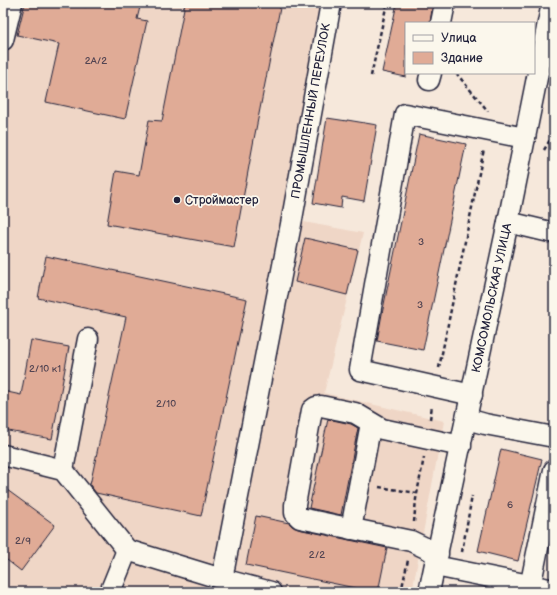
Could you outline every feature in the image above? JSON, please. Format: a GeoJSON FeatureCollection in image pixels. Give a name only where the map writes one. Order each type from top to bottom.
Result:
{"type":"FeatureCollection","features":[{"type":"Feature","properties":{"kind":"street"},"geometry":{"type":"LineString","coordinates":[[3,40],[12,3]]}},
{"type":"Feature","properties":{"kind":"street","name":"ПРОМЫШЛЕННЫЙ ПЕРЕУЛОК"},"geometry":{"type":"LineString","coordinates":[[222,579],[292,219],[331,3]]}},
{"type":"Feature","properties":{"kind":"street"},"geometry":{"type":"LineString","coordinates":[[441,22],[445,3]]}},
{"type":"Feature","properties":{"kind":"street","name":"КОМСОМОЛЬСКАЯ УЛИЦА"},"geometry":{"type":"LineString","coordinates":[[430,592],[508,222],[552,3]]}},
{"type":"Feature","properties":{"kind":"street"},"geometry":{"type":"LineString","coordinates":[[472,395],[360,370],[405,114],[525,138]]}},
{"type":"Feature","properties":{"kind":"street"},"geometry":{"type":"LineString","coordinates":[[508,222],[554,233]]}},
{"type":"Feature","properties":{"kind":"street"},"geometry":{"type":"LineString","coordinates":[[63,470],[88,339]]}},
{"type":"Feature","properties":{"kind":"street"},"geometry":{"type":"LineString","coordinates":[[461,446],[382,429],[355,413],[321,406],[316,407],[312,410],[295,505],[295,513],[300,518],[411,542],[436,560],[530,589],[554,590]]}},
{"type":"Feature","properties":{"kind":"street"},"geometry":{"type":"LineString","coordinates":[[466,419],[554,438]]}},
{"type":"Feature","properties":{"kind":"street"},"geometry":{"type":"LineString","coordinates":[[351,529],[371,423]]}},
{"type":"Feature","properties":{"kind":"street"},"geometry":{"type":"LineString","coordinates":[[3,455],[63,470],[128,550],[270,592]]}},
{"type":"Feature","properties":{"kind":"street"},"geometry":{"type":"LineString","coordinates":[[530,589],[554,470]]}},
{"type":"Feature","properties":{"kind":"street"},"geometry":{"type":"LineString","coordinates":[[110,592],[128,550]]}},
{"type":"Feature","properties":{"kind":"path"},"geometry":{"type":"LineString","coordinates":[[371,76],[387,3]]}},
{"type":"Feature","properties":{"kind":"path"},"geometry":{"type":"LineString","coordinates":[[401,592],[411,542],[436,387],[487,130],[488,110],[457,74]]}},
{"type":"Feature","properties":{"kind":"path"},"geometry":{"type":"LineString","coordinates":[[373,486],[418,493]]}},
{"type":"Feature","properties":{"kind":"shaded area"},"geometry":{"type":"Polygon","coordinates":[[[3,3],[321,3],[282,218],[363,233],[324,393],[444,421],[412,592],[3,592],[3,3]]]}},
{"type":"Feature","properties":{"kind":"building"},"geometry":{"type":"Polygon","coordinates":[[[25,3],[68,3],[86,7],[87,3],[141,3],[137,19],[147,21],[125,119],[46,102],[59,44],[17,35],[25,3]]]}},
{"type":"Feature","properties":{"kind":"building"},"geometry":{"type":"Polygon","coordinates":[[[185,3],[281,3],[234,247],[107,224],[116,171],[139,175],[149,120],[162,121],[185,3]]]}},
{"type":"Feature","properties":{"kind":"building"},"geometry":{"type":"Polygon","coordinates":[[[397,3],[433,3],[430,22],[405,22],[406,77],[382,72],[397,3]]]}},
{"type":"Feature","properties":{"kind":"building"},"geometry":{"type":"Polygon","coordinates":[[[327,118],[377,125],[364,201],[342,197],[341,208],[313,203],[327,118]]]}},
{"type":"Feature","properties":{"kind":"building"},"geometry":{"type":"Polygon","coordinates":[[[419,134],[466,144],[423,350],[377,341],[419,134]]]}},
{"type":"Feature","properties":{"kind":"building"},"geometry":{"type":"Polygon","coordinates":[[[305,238],[358,250],[347,295],[295,282],[305,238]]]}},
{"type":"Feature","properties":{"kind":"building"},"geometry":{"type":"Polygon","coordinates":[[[46,256],[247,299],[201,516],[96,493],[90,485],[126,317],[38,298],[46,256]]]}},
{"type":"Feature","properties":{"kind":"building"},"geometry":{"type":"Polygon","coordinates":[[[31,340],[69,347],[52,439],[3,430],[3,391],[21,395],[31,340]]]}},
{"type":"Feature","properties":{"kind":"building"},"geometry":{"type":"Polygon","coordinates":[[[328,419],[351,424],[358,428],[341,515],[309,508],[328,419]]]}},
{"type":"Feature","properties":{"kind":"building"},"geometry":{"type":"Polygon","coordinates":[[[501,449],[542,459],[518,561],[478,551],[501,449]]]}},
{"type":"Feature","properties":{"kind":"building"},"geometry":{"type":"Polygon","coordinates":[[[3,487],[55,525],[21,571],[3,557],[3,487]]]}},
{"type":"Feature","properties":{"kind":"building"},"geometry":{"type":"Polygon","coordinates":[[[256,516],[289,523],[298,529],[387,548],[378,592],[246,565],[256,516]]]}},
{"type":"Feature","properties":{"kind":"place","name":"Строймастер"},"geometry":{"type":"Point","coordinates":[177,200]}}]}
